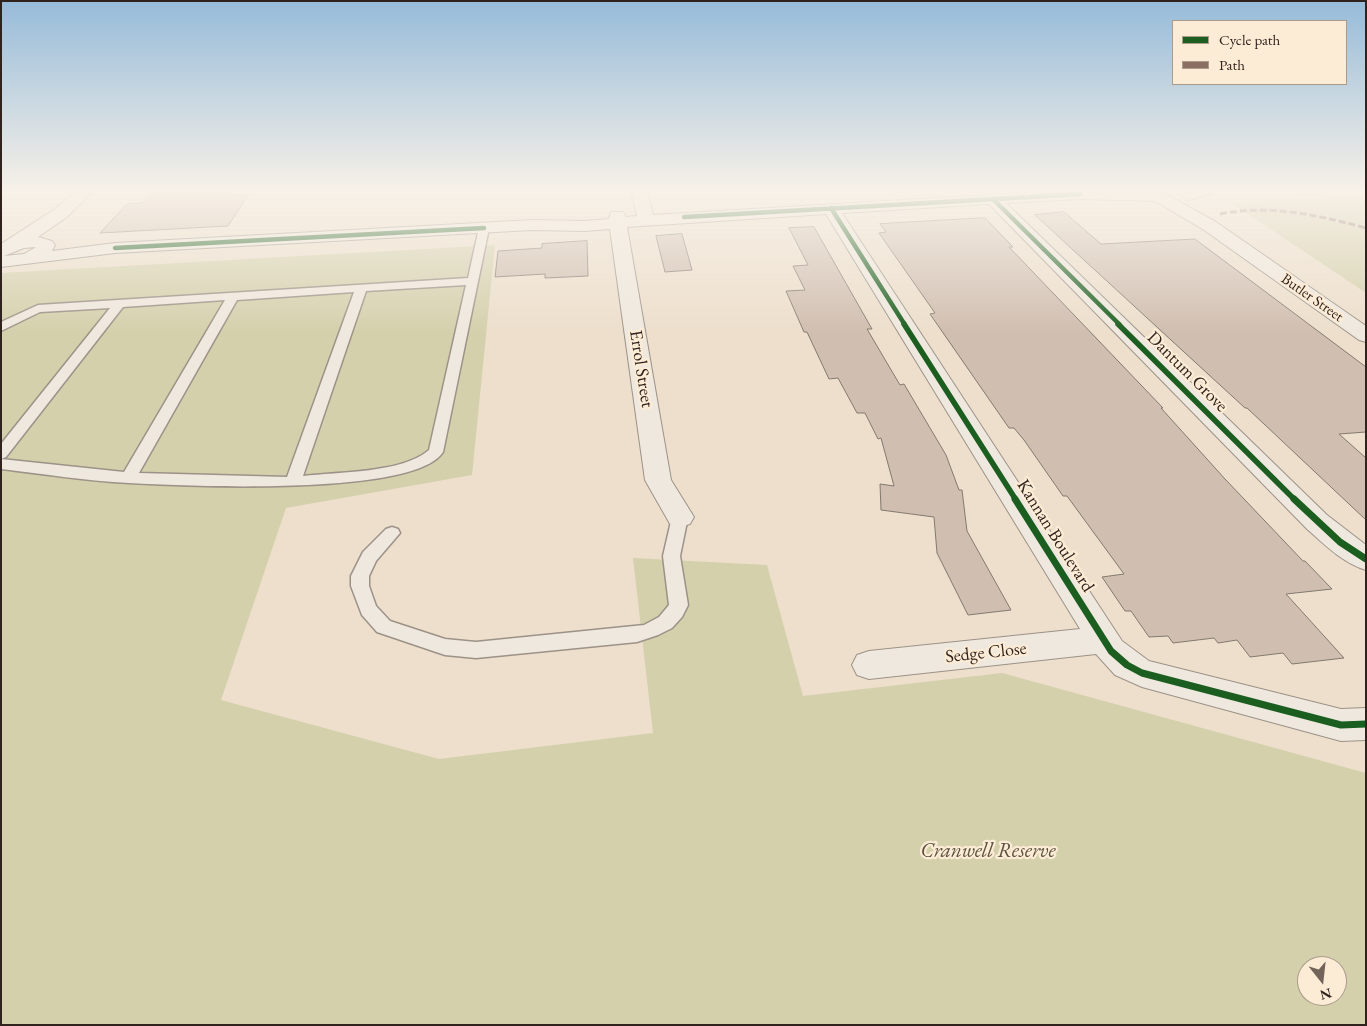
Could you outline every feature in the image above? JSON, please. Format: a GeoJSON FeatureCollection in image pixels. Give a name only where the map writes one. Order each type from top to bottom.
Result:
{"type":"FeatureCollection","features":[{"type":"Feature","properties":{"kind":"street"},"geometry":{"type":"LineString","coordinates":[[7,254],[27,239]]}},
{"type":"Feature","properties":{"kind":"street"},"geometry":{"type":"LineString","coordinates":[[45,244],[48,239]]}},
{"type":"Feature","properties":{"kind":"street"},"geometry":{"type":"LineString","coordinates":[[7,254],[283,239]]}},
{"type":"Feature","properties":{"kind":"street","name":"Errol Street"},"geometry":{"type":"LineString","coordinates":[[621,239],[658,480],[680,517]]}},
{"type":"Feature","properties":{"kind":"street","name":"Kannan Boulevard"},"geometry":{"type":"LineString","coordinates":[[850,239],[1111,651],[1127,665],[1142,674],[1171,683],[1341,725],[1366,724]]}},
{"type":"Feature","properties":{"kind":"street","name":"Dantum Grove"},"geometry":{"type":"LineString","coordinates":[[1033,239],[1317,522],[1340,542],[1366,559]]}},
{"type":"Feature","properties":{"kind":"street","name":"Butler Street"},"geometry":{"type":"LineString","coordinates":[[1228,239],[1366,336]]}},
{"type":"Feature","properties":{"kind":"street"},"geometry":{"type":"LineString","coordinates":[[7,254],[45,244],[115,248]]}},
{"type":"Feature","properties":{"kind":"street","name":"Sedge Close"},"geometry":{"type":"LineString","coordinates":[[869,665],[1103,640]]}},
{"type":"Feature","properties":{"kind":"lane"},"geometry":{"type":"LineString","coordinates":[[1,464],[128,478],[293,482],[390,471],[427,460],[436,452],[482,239]]}},
{"type":"Feature","properties":{"kind":"lane"},"geometry":{"type":"LineString","coordinates":[[1,327],[38,310],[473,281]]}},
{"type":"Feature","properties":{"kind":"lane"},"geometry":{"type":"LineString","coordinates":[[293,482],[361,288]]}},
{"type":"Feature","properties":{"kind":"lane"},"geometry":{"type":"LineString","coordinates":[[128,478],[233,296]]}},
{"type":"Feature","properties":{"kind":"lane"},"geometry":{"type":"LineString","coordinates":[[1,454],[119,304]]}},
{"type":"Feature","properties":{"kind":"lane"},"geometry":{"type":"LineString","coordinates":[[392,533],[369,557],[360,576],[360,586],[368,610],[384,627],[445,647],[476,650],[638,634],[659,627],[671,619],[677,608],[679,598],[672,562],[672,545],[680,517]]}},
{"type":"Feature","properties":{"kind":"green space"},"geometry":{"type":"Polygon","coordinates":[[[1285,239],[1366,239],[1366,293],[1285,239]]]}},
{"type":"Feature","properties":{"kind":"green space","name":"Cranwell Reserve"},"geometry":{"type":"Polygon","coordinates":[[[495,245],[472,475],[286,508],[221,700],[439,759],[653,733],[633,558],[767,565],[803,696],[1002,673],[1366,773],[1366,1025],[1,1025],[1,273],[495,245]]]}},
{"type":"Feature","properties":{"kind":"building"},"geometry":{"type":"Polygon","coordinates":[[[657,239],[683,239],[692,270],[665,272],[657,239]]]}},
{"type":"Feature","properties":{"kind":"building"},"geometry":{"type":"Polygon","coordinates":[[[795,239],[821,239],[872,329],[867,329],[900,385],[904,384],[946,455],[959,490],[962,490],[967,531],[1011,610],[968,615],[937,553],[934,517],[881,510],[880,484],[894,486],[881,438],[878,439],[865,413],[857,413],[838,378],[829,379],[807,332],[804,332],[786,291],[805,290],[793,266],[808,265],[795,239]]]}},
{"type":"Feature","properties":{"kind":"building"},"geometry":{"type":"Polygon","coordinates":[[[883,239],[1005,239],[1013,247],[1009,247],[1163,408],[1161,408],[1225,479],[1332,589],[1286,594],[1344,658],[1292,664],[1283,653],[1250,657],[1237,640],[1218,643],[1214,638],[1173,643],[1168,636],[1149,637],[1131,611],[1125,611],[1102,577],[1124,574],[1067,496],[1063,496],[1024,440],[1014,428],[1009,428],[930,314],[935,313],[883,239]]]}},
{"type":"Feature","properties":{"kind":"building"},"geometry":{"type":"Polygon","coordinates":[[[1061,239],[1095,239],[1101,244],[1195,239],[1366,367],[1366,432],[1339,434],[1366,458],[1366,520],[1061,239]]]}},
{"type":"Feature","properties":{"kind":"building"},"geometry":{"type":"Polygon","coordinates":[[[587,241],[588,276],[545,278],[545,274],[495,277],[498,251],[542,248],[542,244],[587,241]]]}},
{"type":"Feature","properties":{"kind":"cycle path"},"geometry":{"type":"LineString","coordinates":[[115,248],[283,239]]}},
{"type":"Feature","properties":{"kind":"cycle path"},"geometry":{"type":"LineString","coordinates":[[851,239],[1111,651],[1127,665],[1142,673],[1341,725],[1366,724]]}},
{"type":"Feature","properties":{"kind":"cycle path"},"geometry":{"type":"LineString","coordinates":[[1033,239],[1317,522],[1340,542],[1366,559]]}}]}
